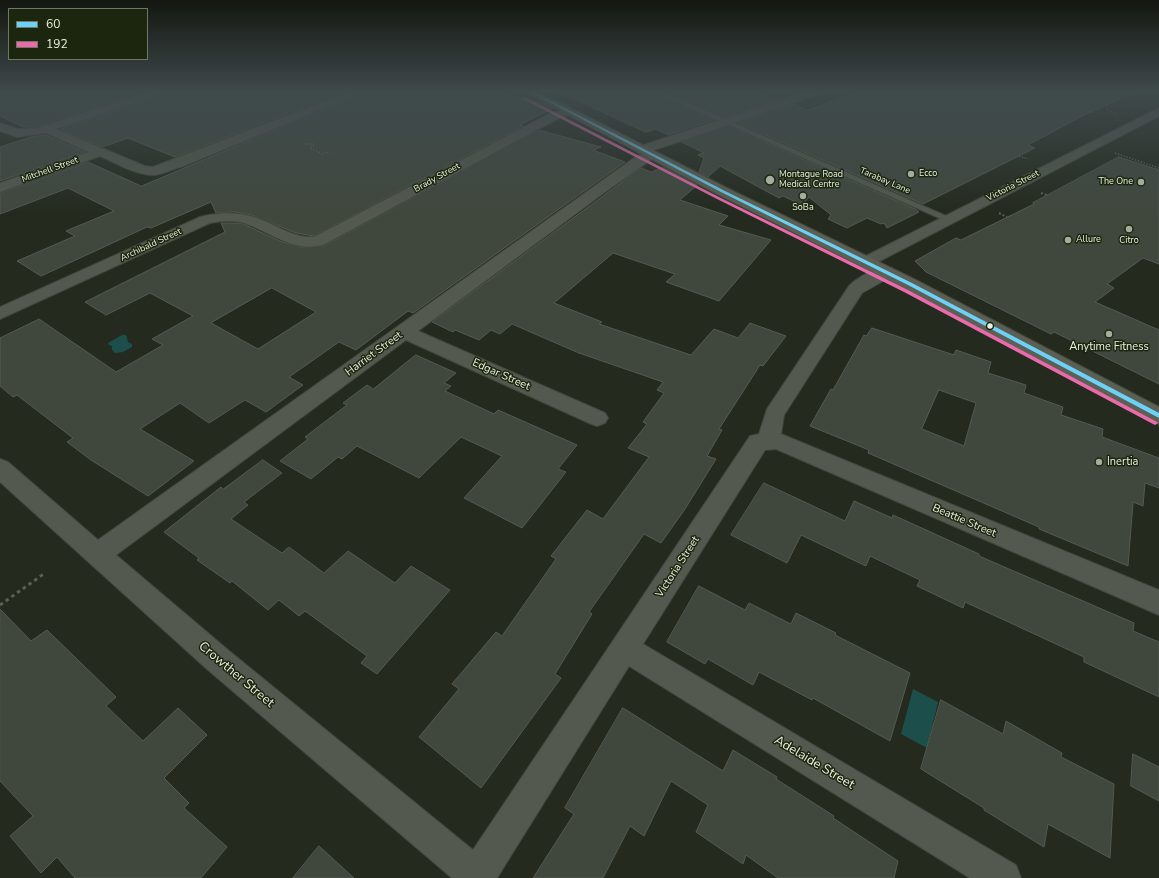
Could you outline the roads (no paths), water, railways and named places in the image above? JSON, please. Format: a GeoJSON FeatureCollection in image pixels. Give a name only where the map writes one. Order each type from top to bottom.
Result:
{"type":"FeatureCollection","features":[{"type":"Feature","properties":{"kind":"street"},"geometry":{"type":"LineString","coordinates":[[12,132],[19,134],[29,132]]}},
{"type":"Feature","properties":{"kind":"street"},"geometry":{"type":"LineString","coordinates":[[52,132],[142,169],[154,171],[176,164],[257,132]]}},
{"type":"Feature","properties":{"kind":"street","name":"Brady Street"},"geometry":{"type":"LineString","coordinates":[[307,244],[324,240],[524,132]]}},
{"type":"Feature","properties":{"kind":"street"},"geometry":{"type":"LineString","coordinates":[[607,132],[729,195],[886,272],[1159,416]]}},
{"type":"Feature","properties":{"kind":"street","name":"Harriet Street"},"geometry":{"type":"LineString","coordinates":[[97,555],[639,161],[647,152],[700,132]]}},
{"type":"Feature","properties":{"kind":"street","name":"Victoria Street"},"geometry":{"type":"LineString","coordinates":[[866,262],[1118,132]]}},
{"type":"Feature","properties":{"kind":"street","name":"Mitchell Street"},"geometry":{"type":"LineString","coordinates":[[0,188],[100,152]]}},
{"type":"Feature","properties":{"kind":"street","name":"Archibald Street"},"geometry":{"type":"LineString","coordinates":[[0,314],[205,220],[215,217],[243,218],[307,244]]}},
{"type":"Feature","properties":{"kind":"street"},"geometry":{"type":"LineString","coordinates":[[768,441],[774,414],[855,290],[859,286],[886,272]]}},
{"type":"Feature","properties":{"kind":"street","name":"Edgar Street"},"geometry":{"type":"LineString","coordinates":[[405,332],[597,418]]}},
{"type":"Feature","properties":{"kind":"street","name":"Victoria Street"},"geometry":{"type":"LineString","coordinates":[[477,877],[758,442],[768,441]]}},
{"type":"Feature","properties":{"kind":"street","name":"Beattie Street"},"geometry":{"type":"LineString","coordinates":[[768,441],[778,441],[1159,603]]}},
{"type":"Feature","properties":{"kind":"street","name":"Crowther Street"},"geometry":{"type":"LineString","coordinates":[[0,468],[218,660],[477,877]]}},
{"type":"Feature","properties":{"kind":"street","name":"Adelaide Street"},"geometry":{"type":"LineString","coordinates":[[624,649],[645,659],[1003,878]]}},
{"type":"Feature","properties":{"kind":"lane","name":"Tarabay Lane"},"geometry":{"type":"LineString","coordinates":[[749,132],[949,219]]}},
{"type":"Feature","properties":{"kind":"water"},"geometry":{"type":"Polygon","coordinates":[[[122,335],[126,335],[128,342],[132,344],[132,347],[123,352],[115,353],[112,350],[112,346],[108,343],[122,335]]]}},
{"type":"Feature","properties":{"kind":"water"},"geometry":{"type":"Polygon","coordinates":[[[913,689],[938,702],[927,748],[901,734],[913,689]]]}},
{"type":"Feature","properties":{"kind":"place","name":"Ecco"},"geometry":{"type":"Point","coordinates":[911,174]}},
{"type":"Feature","properties":{"kind":"place","name":"Montague Road Medical Centre"},"geometry":{"type":"Point","coordinates":[770,180]}},
{"type":"Feature","properties":{"kind":"place","name":"The One"},"geometry":{"type":"Point","coordinates":[1141,182]}},
{"type":"Feature","properties":{"kind":"place","name":"SoBa"},"geometry":{"type":"Point","coordinates":[803,196]}},
{"type":"Feature","properties":{"kind":"place","name":"Citro"},"geometry":{"type":"Point","coordinates":[1129,229]}},
{"type":"Feature","properties":{"kind":"place","name":"Allure"},"geometry":{"type":"Point","coordinates":[1068,240]}},
{"type":"Feature","properties":{"kind":"place","name":"Anytime Fitness"},"geometry":{"type":"Point","coordinates":[1109,334]}},
{"type":"Feature","properties":{"kind":"place","name":"Inertia"},"geometry":{"type":"Point","coordinates":[1099,462]}}]}
